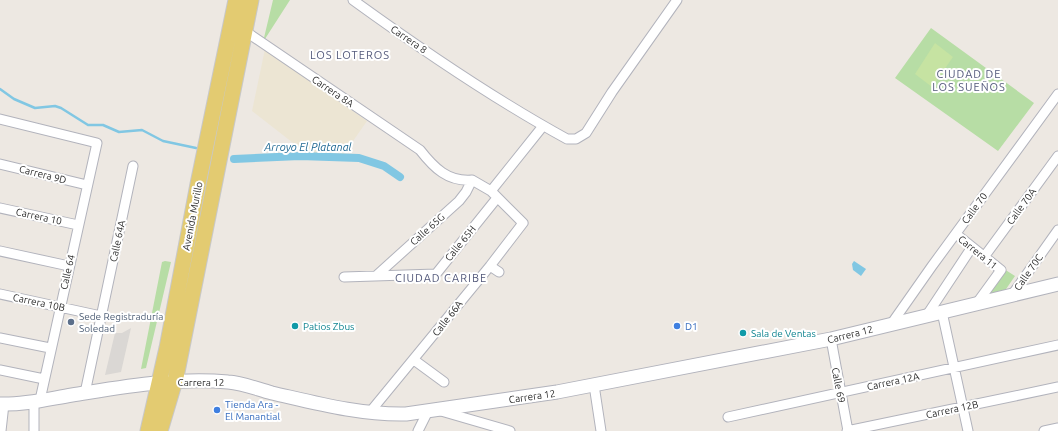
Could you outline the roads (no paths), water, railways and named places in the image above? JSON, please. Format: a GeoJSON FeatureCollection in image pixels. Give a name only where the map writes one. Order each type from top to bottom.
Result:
{"type":"FeatureCollection","features":[{"type":"Feature","properties":{"kind":"main road","name":"Avenida Murillo"},"geometry":{"type":"LineString","coordinates":[[167,382],[236,0]]}},
{"type":"Feature","properties":{"kind":"main road","name":"Avenida Murillo"},"geometry":{"type":"LineString","coordinates":[[148,431],[167,382],[251,0]]}},
{"type":"Feature","properties":{"kind":"main road","name":"Carrera 12"},"geometry":{"type":"LineString","coordinates":[[2,404],[37,401],[167,382],[229,382],[324,404],[384,414],[406,414],[557,392],[830,340],[1058,284]]}},
{"type":"Feature","properties":{"kind":"main road"},"geometry":{"type":"LineString","coordinates":[[160,431],[168,404],[167,382]]}},
{"type":"Feature","properties":{"kind":"street","name":"Carrera 8"},"geometry":{"type":"LineString","coordinates":[[353,0],[404,37],[465,78],[567,139],[576,139],[586,132],[612,92],[677,0]]}},
{"type":"Feature","properties":{"kind":"street","name":"Carrera 8A"},"geometry":{"type":"LineString","coordinates":[[245,31],[420,150],[441,172],[461,181],[472,180]]}},
{"type":"Feature","properties":{"kind":"street","name":"Calle 70"},"geometry":{"type":"LineString","coordinates":[[892,324],[1058,94]]}},
{"type":"Feature","properties":{"kind":"street","name":"Calle 64"},"geometry":{"type":"LineString","coordinates":[[0,119],[97,143],[68,266],[44,379],[37,401],[34,431]]}},
{"type":"Feature","properties":{"kind":"street","name":"Calle 65H"},"geometry":{"type":"LineString","coordinates":[[344,277],[436,274],[543,126]]}},
{"type":"Feature","properties":{"kind":"street","name":"Calle 70A"},"geometry":{"type":"LineString","coordinates":[[984,257],[1058,156]]}},
{"type":"Feature","properties":{"kind":"street","name":"Carrera 9D"},"geometry":{"type":"LineString","coordinates":[[0,164],[87,185]]}},
{"type":"Feature","properties":{"kind":"street","name":"Calle 64A"},"geometry":{"type":"LineString","coordinates":[[85,393],[100,316],[133,166]]}},
{"type":"Feature","properties":{"kind":"street"},"geometry":{"type":"LineString","coordinates":[[472,180],[494,194]]}},
{"type":"Feature","properties":{"kind":"street","name":"Calle 65G"},"geometry":{"type":"LineString","coordinates":[[377,275],[459,201],[466,192],[472,180]]}},
{"type":"Feature","properties":{"kind":"street","name":"Calle 66A"},"geometry":{"type":"LineString","coordinates":[[370,412],[414,360],[523,223],[494,194]]}},
{"type":"Feature","properties":{"kind":"street","name":"Carrera 10"},"geometry":{"type":"LineString","coordinates":[[0,208],[78,225]]}},
{"type":"Feature","properties":{"kind":"street","name":"Calle 70C"},"geometry":{"type":"LineString","coordinates":[[1012,295],[1058,230]]}},
{"type":"Feature","properties":{"kind":"street","name":"Carrera 11"},"geometry":{"type":"LineString","coordinates":[[956,234],[1001,270],[977,303]]}},
{"type":"Feature","properties":{"kind":"street"},"geometry":{"type":"LineString","coordinates":[[927,315],[972,247]]}},
{"type":"Feature","properties":{"kind":"street"},"geometry":{"type":"LineString","coordinates":[[0,251],[68,266]]}},
{"type":"Feature","properties":{"kind":"street"},"geometry":{"type":"LineString","coordinates":[[490,266],[499,272]]}},
{"type":"Feature","properties":{"kind":"street","name":"Carrera 10B"},"geometry":{"type":"LineString","coordinates":[[0,294],[100,316]]}},
{"type":"Feature","properties":{"kind":"street"},"geometry":{"type":"LineString","coordinates":[[942,312],[968,431]]}},
{"type":"Feature","properties":{"kind":"street"},"geometry":{"type":"LineString","coordinates":[[0,338],[50,348]]}},
{"type":"Feature","properties":{"kind":"street","name":"Calle 69"},"geometry":{"type":"LineString","coordinates":[[830,340],[848,431]]}},
{"type":"Feature","properties":{"kind":"street","name":"Carrera 12A"},"geometry":{"type":"LineString","coordinates":[[728,417],[1058,345]]}},
{"type":"Feature","properties":{"kind":"street"},"geometry":{"type":"LineString","coordinates":[[414,360],[444,382]]}},
{"type":"Feature","properties":{"kind":"street"},"geometry":{"type":"LineString","coordinates":[[0,370],[44,379]]}},
{"type":"Feature","properties":{"kind":"street"},"geometry":{"type":"LineString","coordinates":[[594,385],[601,431]]}},
{"type":"Feature","properties":{"kind":"street","name":"Carrera 12B"},"geometry":{"type":"LineString","coordinates":[[848,431],[1058,387]]}},
{"type":"Feature","properties":{"kind":"street"},"geometry":{"type":"LineString","coordinates":[[1,431],[2,404]]}},
{"type":"Feature","properties":{"kind":"street"},"geometry":{"type":"LineString","coordinates":[[418,431],[432,410],[510,431]]}},
{"type":"Feature","properties":{"kind":"street"},"geometry":{"type":"LineString","coordinates":[[1044,431],[1058,428]]}},
{"type":"Feature","properties":{"kind":"water"},"geometry":{"type":"Polygon","coordinates":[[[854,261],[866,269],[861,276],[853,270],[852,264],[854,261]]]}},
{"type":"Feature","properties":{"kind":"waterway","name":"Arroyo El Platanal"},"geometry":{"type":"LineString","coordinates":[[0,89],[14,99],[35,108],[55,106],[61,108],[88,125],[103,125],[119,132],[142,130],[163,141],[196,148]]}},
{"type":"Feature","properties":{"kind":"waterway","name":"Arroyo El Platanal"},"geometry":{"type":"LineString","coordinates":[[234,159],[300,156],[359,158],[384,166],[400,177]]}},
{"type":"Feature","properties":{"kind":"place","name":"Sede Registraduría Soledad"},"geometry":{"type":"Point","coordinates":[71,322]}},
{"type":"Feature","properties":{"kind":"place","name":"Patios Zbus"},"geometry":{"type":"Point","coordinates":[295,326]}},
{"type":"Feature","properties":{"kind":"place","name":"D1"},"geometry":{"type":"Point","coordinates":[677,326]}},
{"type":"Feature","properties":{"kind":"place","name":"Sala de Ventas"},"geometry":{"type":"Point","coordinates":[743,333]}},
{"type":"Feature","properties":{"kind":"place","name":"Tienda Ara - El Manantial"},"geometry":{"type":"Point","coordinates":[217,410]}},
{"type":"Feature","properties":{"kind":"district","name":"LOS LOTEROS"},"geometry":{"type":"Point","coordinates":[350,55]}},
{"type":"Feature","properties":{"kind":"district","name":"CIUDAD DE LOS SUEÑOS"},"geometry":{"type":"Point","coordinates":[969,80]}},
{"type":"Feature","properties":{"kind":"district","name":"CIUDAD CARIBE"},"geometry":{"type":"Point","coordinates":[441,278]}}]}
